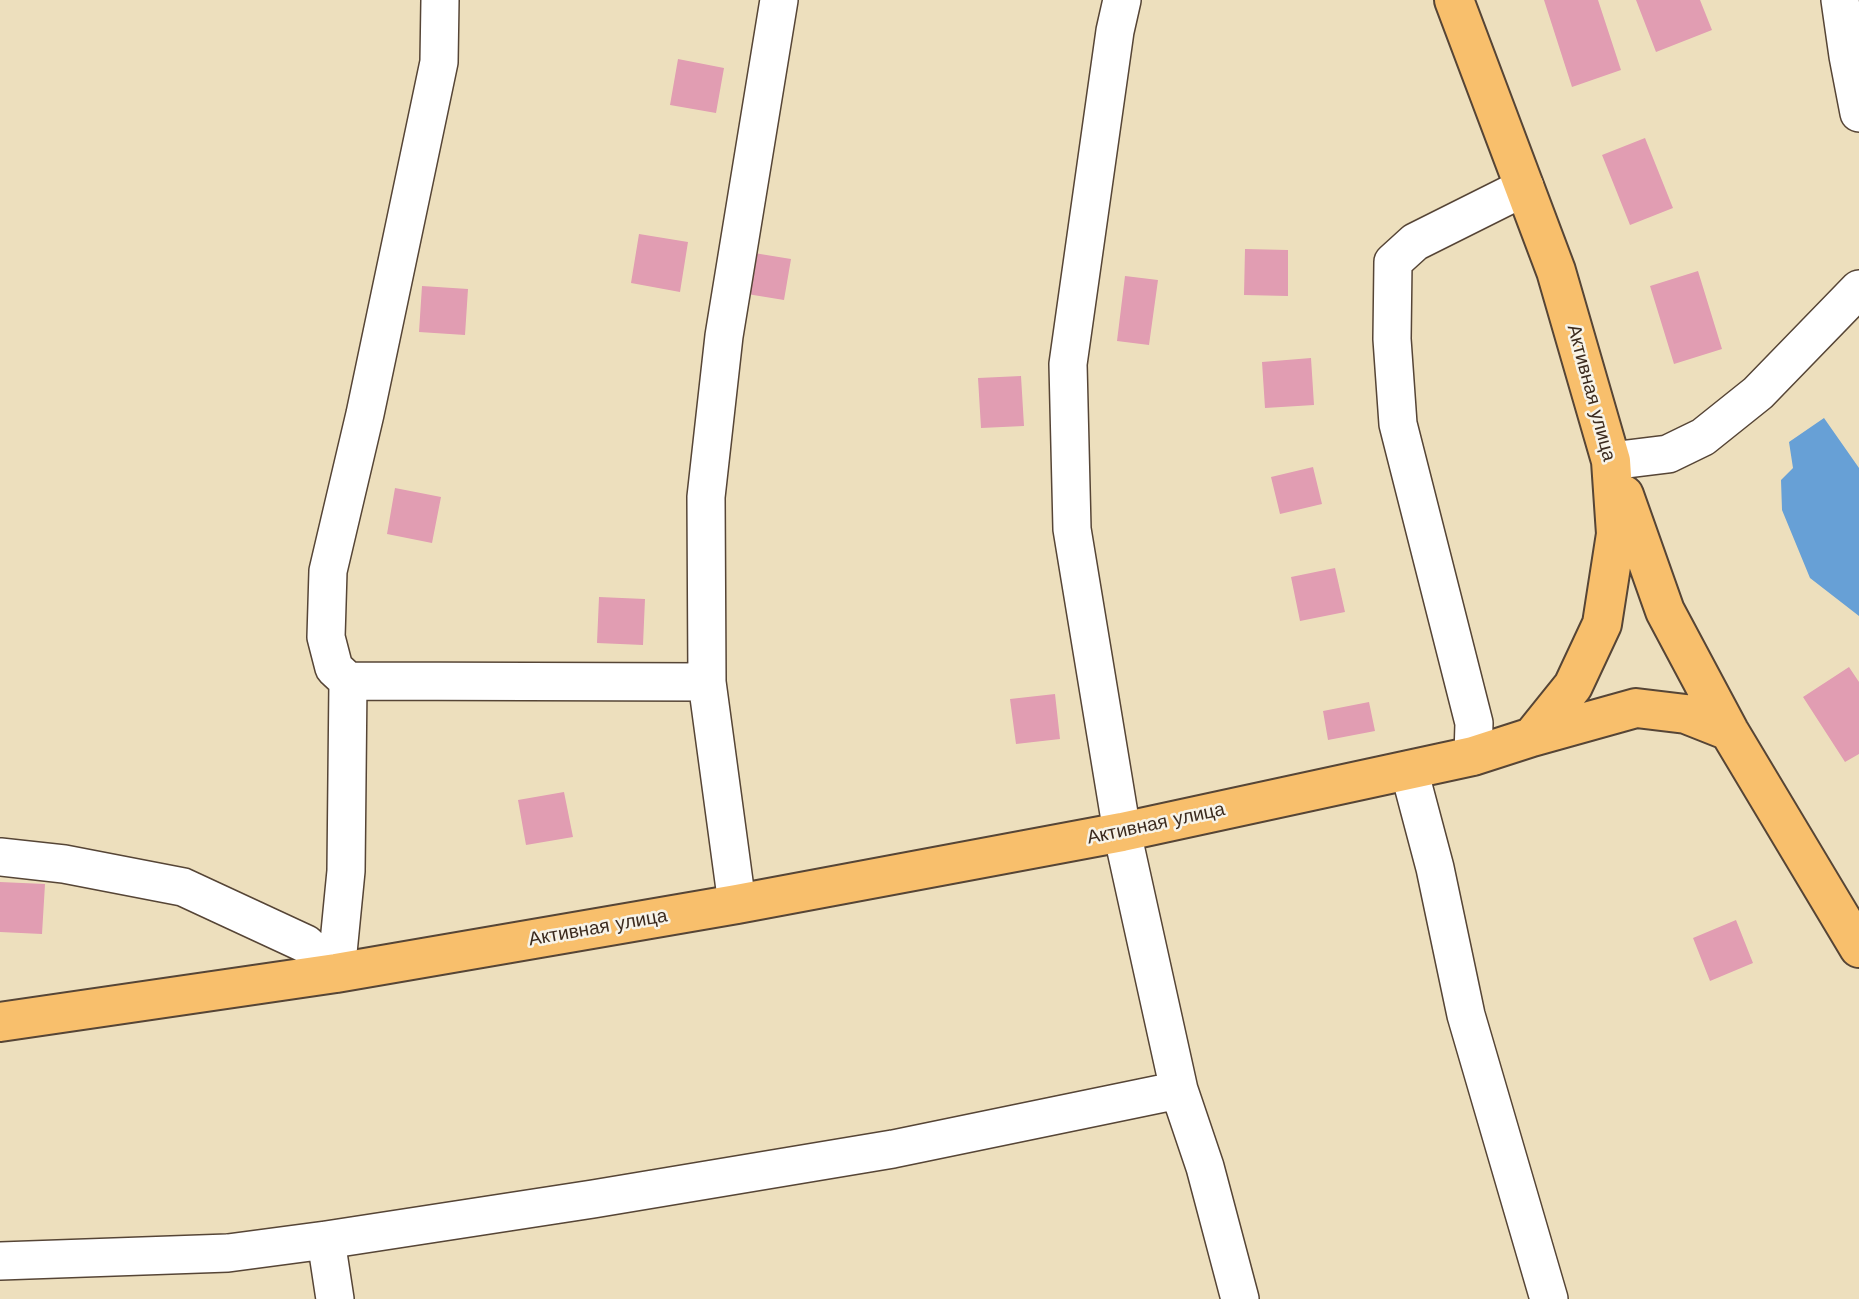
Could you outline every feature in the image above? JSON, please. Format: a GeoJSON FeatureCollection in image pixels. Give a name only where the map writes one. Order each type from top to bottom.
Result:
{"type":"FeatureCollection","features":[{"type":"Feature","properties":{"kind":"main road","name":"Активная улица"},"geometry":{"type":"LineString","coordinates":[[0,1022],[336,973],[737,904],[1122,832],[1473,756],[1532,737],[1573,686],[1602,625],[1616,534],[1611,460],[1556,271],[1454,0]]}},
{"type":"Feature","properties":{"kind":"main road"},"geometry":{"type":"LineString","coordinates":[[1611,460],[1665,611],[1729,730],[1859,948]]}},
{"type":"Feature","properties":{"kind":"main road"},"geometry":{"type":"LineString","coordinates":[[1532,737],[1636,708],[1686,713],[1729,730]]}},
{"type":"Feature","properties":{"kind":"street"},"geometry":{"type":"LineString","coordinates":[[440,0],[439,62],[365,414],[328,572],[327,637],[334,668],[348,681],[707,682]]}},
{"type":"Feature","properties":{"kind":"street"},"geometry":{"type":"LineString","coordinates":[[737,904],[707,682],[706,497],[724,336],[779,0]]}},
{"type":"Feature","properties":{"kind":"street"},"geometry":{"type":"LineString","coordinates":[[1122,0],[1115,32],[1068,364],[1072,529],[1122,832],[1179,1090],[1205,1167],[1240,1299]]}},
{"type":"Feature","properties":{"kind":"street"},"geometry":{"type":"LineString","coordinates":[[1840,0],[1859,113]]}},
{"type":"Feature","properties":{"kind":"street"},"geometry":{"type":"LineString","coordinates":[[1473,756],[1474,723],[1398,424],[1392,340],[1393,262],[1415,242],[1525,187]]}},
{"type":"Feature","properties":{"kind":"street"},"geometry":{"type":"LineString","coordinates":[[1611,460],[1668,454],[1703,437],[1758,393],[1859,289]]}},
{"type":"Feature","properties":{"kind":"street"},"geometry":{"type":"LineString","coordinates":[[336,973],[346,871],[348,681]]}},
{"type":"Feature","properties":{"kind":"street"},"geometry":{"type":"LineString","coordinates":[[1409,770],[1435,868],[1466,1015],[1549,1299]]}},
{"type":"Feature","properties":{"kind":"street"},"geometry":{"type":"LineString","coordinates":[[0,857],[64,864],[183,887],[306,944],[336,973]]}},
{"type":"Feature","properties":{"kind":"street"},"geometry":{"type":"LineString","coordinates":[[0,1261],[228,1253],[326,1240],[893,1149],[1179,1090]]}},
{"type":"Feature","properties":{"kind":"street"},"geometry":{"type":"LineString","coordinates":[[326,1240],[335,1299]]}},
{"type":"Feature","properties":{"kind":"water"},"geometry":{"type":"Polygon","coordinates":[[[1824,418],[1859,468],[1859,616],[1810,578],[1782,510],[1781,480],[1793,468],[1789,442],[1824,418]]]}},
{"type":"Feature","properties":{"kind":"building"},"geometry":{"type":"Polygon","coordinates":[[[1544,0],[1598,0],[1621,70],[1572,87],[1544,0]]]}},
{"type":"Feature","properties":{"kind":"building"},"geometry":{"type":"Polygon","coordinates":[[[1636,0],[1700,0],[1712,30],[1656,52],[1636,0]]]}},
{"type":"Feature","properties":{"kind":"building"},"geometry":{"type":"Polygon","coordinates":[[[678,59],[724,68],[716,113],[670,105],[678,59]]]}},
{"type":"Feature","properties":{"kind":"building"},"geometry":{"type":"Polygon","coordinates":[[[1645,138],[1673,208],[1630,225],[1602,155],[1645,138]]]}},
{"type":"Feature","properties":{"kind":"building"},"geometry":{"type":"Polygon","coordinates":[[[639,234],[688,242],[680,292],[631,283],[639,234]]]}},
{"type":"Feature","properties":{"kind":"building"},"geometry":{"type":"Polygon","coordinates":[[[1245,249],[1288,250],[1288,296],[1244,295],[1245,249]]]}},
{"type":"Feature","properties":{"kind":"building"},"geometry":{"type":"Polygon","coordinates":[[[748,252],[791,259],[784,300],[741,293],[748,252]]]}},
{"type":"Feature","properties":{"kind":"building"},"geometry":{"type":"Polygon","coordinates":[[[1698,271],[1722,349],[1674,364],[1650,286],[1698,271]]]}},
{"type":"Feature","properties":{"kind":"building"},"geometry":{"type":"Polygon","coordinates":[[[1125,276],[1158,280],[1149,345],[1117,341],[1125,276]]]}},
{"type":"Feature","properties":{"kind":"building"},"geometry":{"type":"Polygon","coordinates":[[[422,286],[468,289],[465,335],[419,332],[422,286]]]}},
{"type":"Feature","properties":{"kind":"building"},"geometry":{"type":"Polygon","coordinates":[[[1311,358],[1314,405],[1265,408],[1262,362],[1311,358]]]}},
{"type":"Feature","properties":{"kind":"building"},"geometry":{"type":"Polygon","coordinates":[[[1021,376],[1024,426],[981,428],[978,378],[1021,376]]]}},
{"type":"Feature","properties":{"kind":"building"},"geometry":{"type":"Polygon","coordinates":[[[1313,467],[1322,504],[1280,514],[1271,477],[1313,467]]]}},
{"type":"Feature","properties":{"kind":"building"},"geometry":{"type":"Polygon","coordinates":[[[395,488],[441,497],[432,543],[387,534],[395,488]]]}},
{"type":"Feature","properties":{"kind":"building"},"geometry":{"type":"Polygon","coordinates":[[[1335,568],[1345,612],[1300,621],[1291,577],[1335,568]]]}},
{"type":"Feature","properties":{"kind":"building"},"geometry":{"type":"Polygon","coordinates":[[[599,597],[645,599],[643,645],[597,643],[599,597]]]}},
{"type":"Feature","properties":{"kind":"building"},"geometry":{"type":"Polygon","coordinates":[[[1849,667],[1859,682],[1859,754],[1845,762],[1803,697],[1849,667]]]}},
{"type":"Feature","properties":{"kind":"building"},"geometry":{"type":"Polygon","coordinates":[[[1055,694],[1060,739],[1016,744],[1010,699],[1055,694]]]}},
{"type":"Feature","properties":{"kind":"building"},"geometry":{"type":"Polygon","coordinates":[[[1369,702],[1375,731],[1328,740],[1323,711],[1369,702]]]}},
{"type":"Feature","properties":{"kind":"building"},"geometry":{"type":"Polygon","coordinates":[[[564,792],[573,837],[526,845],[518,800],[564,792]]]}},
{"type":"Feature","properties":{"kind":"building"},"geometry":{"type":"Polygon","coordinates":[[[0,882],[45,884],[42,934],[0,932],[0,882]]]}},
{"type":"Feature","properties":{"kind":"building"},"geometry":{"type":"Polygon","coordinates":[[[1736,920],[1753,963],[1710,981],[1693,938],[1736,920]]]}}]}
